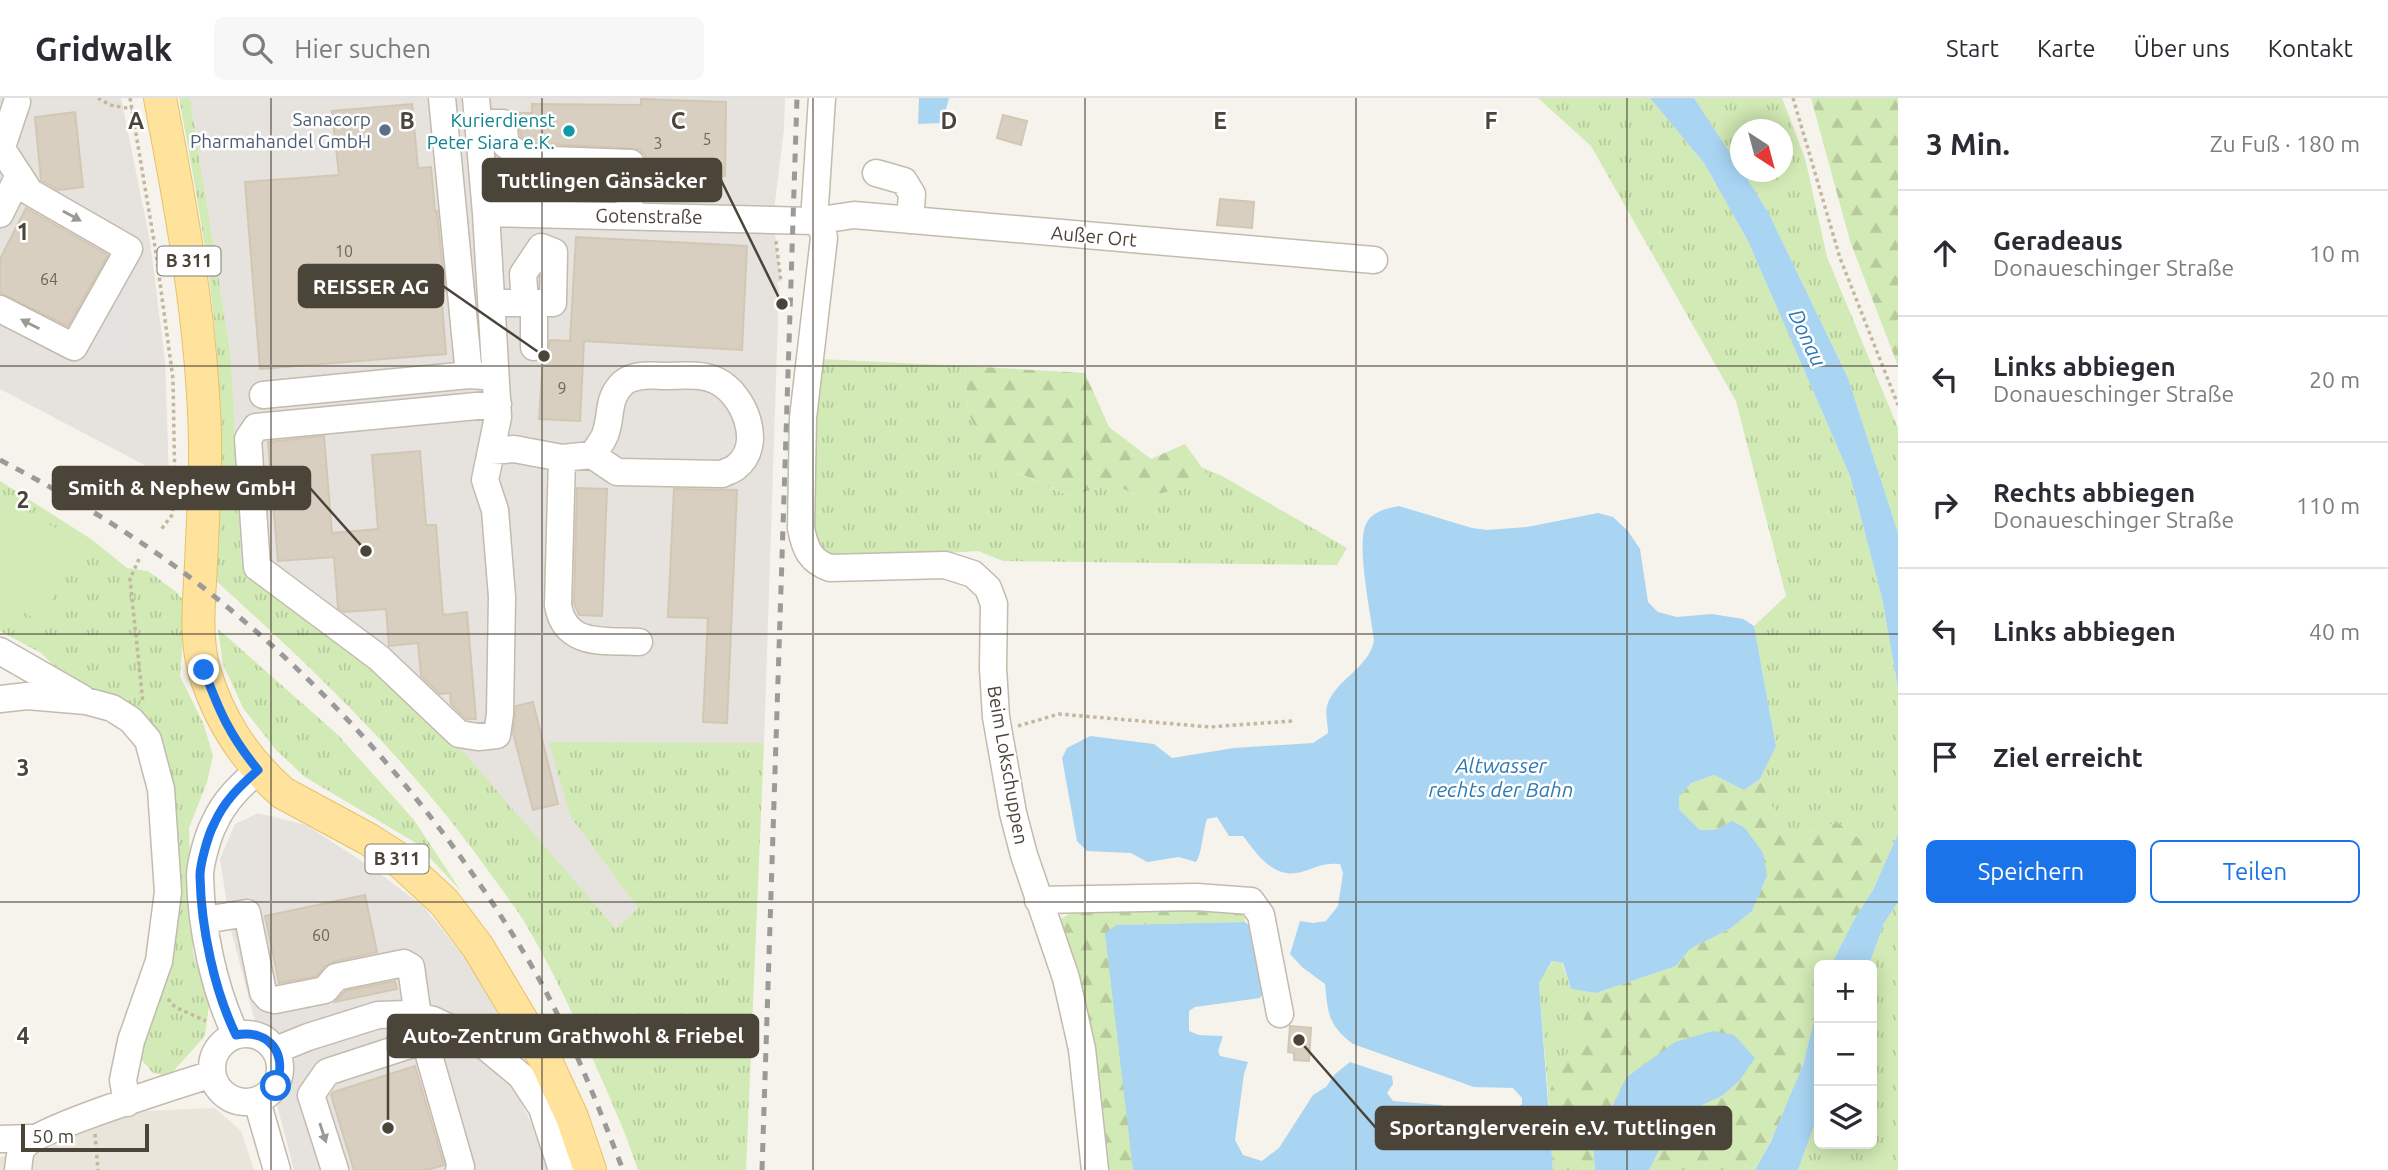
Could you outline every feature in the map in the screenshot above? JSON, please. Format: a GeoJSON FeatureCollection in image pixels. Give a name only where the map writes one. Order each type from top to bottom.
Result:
{"type":"FeatureCollection","features":[{"type":"Feature","properties":{"kind":"main road","name":"B 311"},"geometry":{"type":"LineString","coordinates":[[146,103],[194,296],[204,412],[205,470],[199,602],[200,650],[204,670],[225,725],[258,770],[283,793],[393,855],[444,902],[478,947],[546,1061],[572,1117],[590,1170]]}},
{"type":"Feature","properties":{"kind":"street"},"geometry":{"type":"LineString","coordinates":[[442,98],[469,374]]}},
{"type":"Feature","properties":{"kind":"street"},"geometry":{"type":"LineString","coordinates":[[814,221],[822,98]]}},
{"type":"Feature","properties":{"kind":"street"},"geometry":{"type":"LineString","coordinates":[[0,309],[74,347],[129,249],[30,192],[1,147],[17,102]]}},
{"type":"Feature","properties":{"kind":"street"},"geometry":{"type":"LineString","coordinates":[[477,110],[498,404],[498,417],[485,480],[495,510],[502,597],[500,714],[497,735],[478,737],[459,734],[379,658],[257,567],[248,439],[256,427],[498,404]]}},
{"type":"Feature","properties":{"kind":"street"},"geometry":{"type":"LineString","coordinates":[[477,110],[503,123],[506,145],[526,159],[631,163],[629,216]]}},
{"type":"Feature","properties":{"kind":"street"},"geometry":{"type":"LineString","coordinates":[[876,173],[904,181],[912,194],[910,220]]}},
{"type":"Feature","properties":{"kind":"street"},"geometry":{"type":"LineString","coordinates":[[0,214],[19,175]]}},
{"type":"Feature","properties":{"kind":"street","name":"Gotenstraße"},"geometry":{"type":"LineString","coordinates":[[486,213],[814,221]]}},
{"type":"Feature","properties":{"kind":"street","name":"Außer Ort"},"geometry":{"type":"LineString","coordinates":[[814,221],[854,215],[1374,260]]}},
{"type":"Feature","properties":{"kind":"street","name":"Beim Lokschuppen"},"geometry":{"type":"LineString","coordinates":[[814,221],[822,228],[824,238],[803,418],[800,528],[804,545],[817,564],[830,568],[945,565],[973,573],[983,581],[994,604],[993,668],[999,731],[1013,813],[1038,900],[1066,978],[1083,1049],[1096,1170]]}},
{"type":"Feature","properties":{"kind":"street"},"geometry":{"type":"LineString","coordinates":[[492,303],[529,303],[534,347]]}},
{"type":"Feature","properties":{"kind":"street"},"geometry":{"type":"LineString","coordinates":[[263,395],[469,374],[496,377]]}},
{"type":"Feature","properties":{"kind":"street"},"geometry":{"type":"LineString","coordinates":[[491,451],[513,449],[562,458],[592,455],[617,472],[722,474],[737,467],[746,455],[750,437],[748,421],[731,391],[719,382],[706,377],[644,375],[626,380],[615,391],[610,403],[606,434],[592,455]]}},
{"type":"Feature","properties":{"kind":"street"},"geometry":{"type":"LineString","coordinates":[[562,458],[558,605],[561,620],[570,632],[583,638],[639,642]]}},
{"type":"Feature","properties":{"kind":"street"},"geometry":{"type":"LineString","coordinates":[[0,651],[86,701]]}},
{"type":"Feature","properties":{"kind":"street"},"geometry":{"type":"LineString","coordinates":[[0,699],[27,696],[86,701],[112,708],[131,720],[148,740],[161,789],[168,892],[159,961],[131,1041],[123,1080],[127,1103]]}},
{"type":"Feature","properties":{"kind":"street"},"geometry":{"type":"LineString","coordinates":[[236,1035],[224,1010],[207,938],[200,874],[213,826],[232,793],[258,770]]}},
{"type":"Feature","properties":{"kind":"street"},"geometry":{"type":"LineString","coordinates":[[1038,900],[1196,897],[1251,901],[1261,915],[1280,1014]]}},
{"type":"Feature","properties":{"kind":"street"},"geometry":{"type":"LineString","coordinates":[[205,920],[247,913],[263,992],[268,998],[275,1000],[325,990],[336,977],[404,963],[411,967],[422,1028],[461,1167],[459,1170]]}},
{"type":"Feature","properties":{"kind":"street"},"geometry":{"type":"LineString","coordinates":[[276,1050],[377,1015],[407,1014],[422,1028]]}},
{"type":"Feature","properties":{"kind":"street"},"geometry":{"type":"LineString","coordinates":[[335,1170],[312,1095],[327,1072],[422,1028],[433,1020],[480,1042],[521,1076],[542,1108],[562,1170]]}},
{"type":"Feature","properties":{"kind":"street"},"geometry":{"type":"LineString","coordinates":[[236,1035],[257,1035],[268,1041],[276,1050],[281,1063],[280,1075],[276,1086],[268,1095],[257,1101],[234,1100],[216,1085],[212,1074],[212,1060],[225,1040],[236,1035]]}},
{"type":"Feature","properties":{"kind":"street"},"geometry":{"type":"LineString","coordinates":[[0,1139],[32,1138],[93,1114],[212,1074]]}},
{"type":"Feature","properties":{"kind":"street"},"geometry":{"type":"LineString","coordinates":[[257,1101],[276,1170]]}},
{"type":"Feature","properties":{"kind":"street"},"geometry":{"type":"LineString","coordinates":[[18,1170],[21,1150],[32,1138]]}},
{"type":"Feature","properties":{"kind":"path"},"geometry":{"type":"LineString","coordinates":[[99,98],[110,104],[146,103]]}},
{"type":"Feature","properties":{"kind":"path"},"geometry":{"type":"LineString","coordinates":[[130,98],[146,103]]}},
{"type":"Feature","properties":{"kind":"path"},"geometry":{"type":"LineString","coordinates":[[1793,98],[1840,258],[1898,405]]}},
{"type":"Feature","properties":{"kind":"path"},"geometry":{"type":"LineString","coordinates":[[146,103],[156,253],[173,379],[175,491],[172,515],[160,531]]}},
{"type":"Feature","properties":{"kind":"path"},"geometry":{"type":"LineString","coordinates":[[775,235],[781,282]]}},
{"type":"Feature","properties":{"kind":"path"},"geometry":{"type":"LineString","coordinates":[[139,559],[130,579],[143,703]]}},
{"type":"Feature","properties":{"kind":"path"},"geometry":{"type":"LineString","coordinates":[[999,731],[1059,714],[1210,727],[1293,721]]}},
{"type":"Feature","properties":{"kind":"path"},"geometry":{"type":"LineString","coordinates":[[152,983],[175,1007],[236,1035]]}},
{"type":"Feature","properties":{"kind":"path"},"geometry":{"type":"LineString","coordinates":[[93,1114],[98,1170]]}},
{"type":"Feature","properties":{"kind":"shaded area"},"geometry":{"type":"Polygon","coordinates":[[[0,98],[121,98],[150,241],[165,360],[169,478],[0,389],[0,98]]]}},
{"type":"Feature","properties":{"kind":"shaded area"},"geometry":{"type":"Polygon","coordinates":[[[0,98],[26,98],[30,155],[0,137],[0,98]]]}},
{"type":"Feature","properties":{"kind":"shaded area"},"geometry":{"type":"Polygon","coordinates":[[[190,98],[785,98],[773,218],[781,282],[777,282],[779,289],[764,743],[550,743],[570,816],[638,908],[616,930],[483,776],[306,609],[240,559],[231,357],[190,98]]]}},
{"type":"Feature","properties":{"kind":"shaded area"},"geometry":{"type":"Polygon","coordinates":[[[537,228],[569,229],[565,334],[513,339],[507,271],[537,228]]]}},
{"type":"Feature","properties":{"kind":"shaded area"},"geometry":{"type":"Polygon","coordinates":[[[131,261],[145,382],[74,347],[131,261]]]}},
{"type":"Feature","properties":{"kind":"shaded area"},"geometry":{"type":"Polygon","coordinates":[[[258,813],[306,825],[371,867],[423,906],[469,963],[508,1032],[514,1089],[545,1149],[550,1170],[294,1170],[231,930],[220,859],[235,824],[258,813]]]}},
{"type":"Feature","properties":{"kind":"shaded area"},"geometry":{"type":"Polygon","coordinates":[[[215,1108],[241,1131],[254,1170],[0,1170],[0,1157],[45,1150],[118,1112],[215,1108]]]}},
{"type":"Feature","properties":{"kind":"green space"},"geometry":{"type":"Polygon","coordinates":[[[179,98],[190,98],[231,357],[241,560],[384,671],[454,741],[616,929],[638,908],[570,816],[549,742],[764,743],[746,1170],[638,1170],[618,1116],[555,977],[511,902],[462,835],[397,758],[327,685],[216,581],[219,441],[217,357],[207,259],[179,98]]]}},
{"type":"Feature","properties":{"kind":"green space"},"geometry":{"type":"Polygon","coordinates":[[[1538,98],[1650,98],[1704,163],[1748,241],[1850,476],[1882,598],[1898,688],[1898,834],[1887,859],[1837,822],[1787,839],[1760,779],[1776,745],[1754,626],[1786,596],[1736,401],[1591,146],[1538,98]]]}},
{"type":"Feature","properties":{"kind":"green space"},"geometry":{"type":"Polygon","coordinates":[[[1694,98],[1782,98],[1790,119],[1730,119],[1730,153],[1694,98]]]}},
{"type":"Feature","properties":{"kind":"green space"},"geometry":{"type":"Polygon","coordinates":[[[1811,98],[1898,98],[1898,366],[1850,241],[1811,98]]]}},
{"type":"Feature","properties":{"kind":"green space"},"geometry":{"type":"Polygon","coordinates":[[[1793,127],[1805,158],[1827,257],[1898,428],[1898,533],[1848,378],[1768,212],[1749,182],[1793,182],[1793,127]]]}},
{"type":"Feature","properties":{"kind":"green space"},"geometry":{"type":"Polygon","coordinates":[[[820,359],[965,366],[968,412],[1018,473],[1069,496],[1113,484],[1141,497],[1212,483],[1201,467],[1222,476],[1347,548],[1337,565],[1003,561],[978,551],[844,560],[820,547],[812,524],[820,359]]]}},
{"type":"Feature","properties":{"kind":"green space"},"geometry":{"type":"Polygon","coordinates":[[[965,366],[1085,373],[1109,427],[1151,459],[1185,444],[1213,483],[1141,497],[1113,484],[1069,496],[1019,473],[1002,485],[968,412],[965,366]]]}},
{"type":"Feature","properties":{"kind":"green space"},"geometry":{"type":"Polygon","coordinates":[[[0,481],[91,539],[127,568],[148,571],[186,603],[180,676],[204,725],[213,756],[207,782],[189,828],[193,952],[209,1005],[205,1036],[169,1076],[153,1073],[140,1058],[146,1026],[164,752],[93,692],[65,677],[41,653],[0,631],[0,481]]]}},
{"type":"Feature","properties":{"kind":"green space"},"geometry":{"type":"Polygon","coordinates":[[[0,496],[84,544],[39,621],[0,599],[0,496]]]}},
{"type":"Feature","properties":{"kind":"green space"},"geometry":{"type":"Polygon","coordinates":[[[218,629],[338,735],[414,820],[461,891],[416,843],[305,777],[277,751],[243,708],[223,664],[218,629]]]}},
{"type":"Feature","properties":{"kind":"green space"},"geometry":{"type":"Polygon","coordinates":[[[1714,775],[1744,790],[1760,779],[1787,839],[1837,822],[1887,859],[1873,890],[1834,960],[1814,960],[1814,1025],[1794,1089],[1755,1170],[1649,1170],[1667,1135],[1696,1108],[1722,1096],[1740,1080],[1593,1144],[1595,1170],[1553,1170],[1548,1094],[1596,993],[1676,966],[1690,949],[1731,928],[1752,911],[1767,876],[1715,830],[1700,830],[1679,809],[1679,797],[1691,783],[1714,775]]]}},
{"type":"Feature","properties":{"kind":"green space"},"geometry":{"type":"Polygon","coordinates":[[[1898,902],[1898,1170],[1798,1170],[1814,1126],[1814,1149],[1877,1149],[1877,960],[1871,960],[1884,923],[1898,902]]]}},
{"type":"Feature","properties":{"kind":"green space"},"geometry":{"type":"Polygon","coordinates":[[[1085,905],[1243,906],[1245,922],[1117,925],[1133,1170],[1104,1170],[1052,924],[1085,905]]]}},
{"type":"Feature","properties":{"kind":"green space"},"geometry":{"type":"Polygon","coordinates":[[[1553,961],[1562,963],[1571,989],[1596,993],[1548,1094],[1539,982],[1553,961]]]}},
{"type":"Feature","properties":{"kind":"water"},"geometry":{"type":"Polygon","coordinates":[[[919,98],[949,98],[942,123],[918,124],[919,98]]]}},
{"type":"Feature","properties":{"kind":"water","name":"Donau"},"geometry":{"type":"Polygon","coordinates":[[[1650,98],[1694,98],[1730,153],[1730,182],[1749,182],[1768,212],[1848,378],[1898,533],[1898,688],[1882,598],[1850,476],[1748,241],[1704,163],[1650,98]]]}},
{"type":"Feature","properties":{"kind":"water","name":"Altwasser rechts der Bahn"},"geometry":{"type":"Polygon","coordinates":[[[1399,506],[1487,530],[1527,527],[1598,513],[1613,517],[1628,531],[1640,549],[1648,602],[1658,612],[1677,617],[1712,614],[1743,619],[1754,626],[1776,746],[1760,779],[1744,790],[1714,775],[1691,783],[1679,797],[1679,809],[1700,830],[1715,830],[1732,821],[1745,828],[1763,853],[1767,876],[1752,911],[1731,928],[1690,949],[1676,966],[1596,993],[1571,989],[1563,963],[1552,961],[1539,983],[1553,1170],[1133,1170],[1105,933],[1117,925],[1245,922],[1256,931],[1266,988],[1260,998],[1195,1007],[1189,1011],[1189,1031],[1199,1035],[1223,1036],[1218,1051],[1220,1056],[1248,1062],[1235,1140],[1243,1155],[1262,1161],[1279,1148],[1313,1095],[1326,1087],[1335,1074],[1350,1062],[1392,1076],[1393,1084],[1387,1093],[1393,1101],[1440,1105],[1471,1113],[1510,1114],[1522,1104],[1522,1098],[1513,1088],[1474,1087],[1353,1044],[1338,1031],[1329,1011],[1325,984],[1290,954],[1300,921],[1326,921],[1338,906],[1343,873],[1340,864],[1322,865],[1296,873],[1279,871],[1265,862],[1243,836],[1229,836],[1217,817],[1207,819],[1196,862],[1179,857],[1147,862],[1131,853],[1087,851],[1077,841],[1062,758],[1067,748],[1090,736],[1154,744],[1172,758],[1234,748],[1313,743],[1328,733],[1326,709],[1331,697],[1366,658],[1374,640],[1363,563],[1363,534],[1366,524],[1376,513],[1399,506]]]}},
{"type":"Feature","properties":{"kind":"water"},"geometry":{"type":"Polygon","coordinates":[[[1898,834],[1898,902],[1884,923],[1871,960],[1834,960],[1855,918],[1873,890],[1898,834]]]}},
{"type":"Feature","properties":{"kind":"water"},"geometry":{"type":"Polygon","coordinates":[[[1814,1022],[1814,1126],[1798,1170],[1755,1170],[1771,1141],[1803,1065],[1814,1022]]]}},
{"type":"Feature","properties":{"kind":"water"},"geometry":{"type":"Polygon","coordinates":[[[1713,1031],[1734,1035],[1755,1058],[1740,1080],[1722,1096],[1696,1108],[1667,1135],[1649,1170],[1595,1170],[1593,1144],[1627,1077],[1675,1042],[1713,1031]]]}},
{"type":"Feature","properties":{"kind":"building"},"geometry":{"type":"Polygon","coordinates":[[[641,99],[726,102],[725,176],[676,176],[676,188],[646,188],[647,163],[645,155],[639,149],[531,143],[521,136],[515,113],[532,113],[532,104],[641,105],[641,99]]]}},
{"type":"Feature","properties":{"kind":"building"},"geometry":{"type":"Polygon","coordinates":[[[412,104],[418,168],[431,167],[437,211],[445,291],[441,291],[446,354],[260,369],[245,182],[339,175],[332,111],[412,104]]]}},
{"type":"Feature","properties":{"kind":"building"},"geometry":{"type":"Polygon","coordinates":[[[75,112],[83,187],[58,190],[41,180],[35,117],[75,112]]]}},
{"type":"Feature","properties":{"kind":"building"},"geometry":{"type":"Polygon","coordinates":[[[1003,115],[1027,121],[1021,145],[997,138],[1003,115]]]}},
{"type":"Feature","properties":{"kind":"building"},"geometry":{"type":"Polygon","coordinates":[[[1220,199],[1254,202],[1252,228],[1217,225],[1220,199]]]}},
{"type":"Feature","properties":{"kind":"building"},"geometry":{"type":"Polygon","coordinates":[[[26,208],[108,255],[68,326],[0,293],[0,259],[26,208]]]}},
{"type":"Feature","properties":{"kind":"building"},"geometry":{"type":"Polygon","coordinates":[[[576,237],[747,246],[742,350],[584,341],[580,421],[539,419],[543,359],[548,354],[550,340],[570,341],[576,237]]]}},
{"type":"Feature","properties":{"kind":"building"},"geometry":{"type":"Polygon","coordinates":[[[324,436],[332,533],[378,529],[372,455],[420,451],[426,525],[436,525],[443,615],[467,612],[476,719],[466,719],[451,704],[450,693],[440,694],[421,676],[418,643],[389,646],[386,609],[344,612],[338,608],[334,557],[278,561],[268,442],[324,436]]]}},
{"type":"Feature","properties":{"kind":"building"},"geometry":{"type":"Polygon","coordinates":[[[577,488],[607,489],[602,616],[579,615],[574,603],[577,488]]]}},
{"type":"Feature","properties":{"kind":"building"},"geometry":{"type":"Polygon","coordinates":[[[674,489],[737,490],[727,723],[703,722],[708,618],[668,617],[674,489]]]}},
{"type":"Feature","properties":{"kind":"building"},"geometry":{"type":"Polygon","coordinates":[[[533,702],[558,804],[533,810],[513,733],[516,706],[533,702]]]}},
{"type":"Feature","properties":{"kind":"building"},"geometry":{"type":"Polygon","coordinates":[[[365,895],[377,952],[333,962],[324,967],[317,976],[279,983],[265,916],[365,895]]]}},
{"type":"Feature","properties":{"kind":"building"},"geometry":{"type":"Polygon","coordinates":[[[395,981],[397,989],[335,1002],[345,991],[395,981]]]}},
{"type":"Feature","properties":{"kind":"building"},"geometry":{"type":"Polygon","coordinates":[[[1290,1026],[1311,1028],[1309,1061],[1294,1060],[1294,1053],[1288,1052],[1290,1026]]]}},
{"type":"Feature","properties":{"kind":"building"},"geometry":{"type":"Polygon","coordinates":[[[415,1066],[444,1165],[427,1170],[354,1170],[331,1095],[333,1092],[415,1066]]]}},
{"type":"Feature","properties":{"kind":"railway"},"geometry":{"type":"LineString","coordinates":[[762,1170],[797,98]]}},
{"type":"Feature","properties":{"kind":"railway"},"geometry":{"type":"LineString","coordinates":[[0,460],[108,521],[210,593],[301,673],[385,761],[460,856],[527,958],[568,1036],[623,1170]]}},
{"type":"Feature","properties":{"kind":"place","name":"Sanacorp Pharmahandel GmbH"},"geometry":{"type":"Point","coordinates":[385,130]}},
{"type":"Feature","properties":{"kind":"place","name":"Kurierdienst Peter Siara e.K."},"geometry":{"type":"Point","coordinates":[569,131]}},
{"type":"Feature","properties":{"kind":"place","name":"Tuttlingen Gänsäcker"},"geometry":{"type":"Point","coordinates":[782,304]}},
{"type":"Feature","properties":{"kind":"place","name":"REISSER AG"},"geometry":{"type":"Point","coordinates":[544,356]}},
{"type":"Feature","properties":{"kind":"place","name":"Smith & Nephew GmbH"},"geometry":{"type":"Point","coordinates":[366,551]}},
{"type":"Feature","properties":{"kind":"place","name":"Sportanglerverein e.V. Tuttlingen"},"geometry":{"type":"Point","coordinates":[1299,1040]}},
{"type":"Feature","properties":{"kind":"place","name":"Auto-Zentrum Grathwohl & Friebel"},"geometry":{"type":"Point","coordinates":[388,1128]}},
{"type":"Feature","properties":{"kind":"route"},"geometry":{"type":"LineString","coordinates":[[204,670],[225,725],[258,770],[232,793],[213,826],[200,874],[207,938],[224,1010],[236,1035],[257,1035],[268,1041],[276,1050],[281,1063],[276,1086]]}}]}
